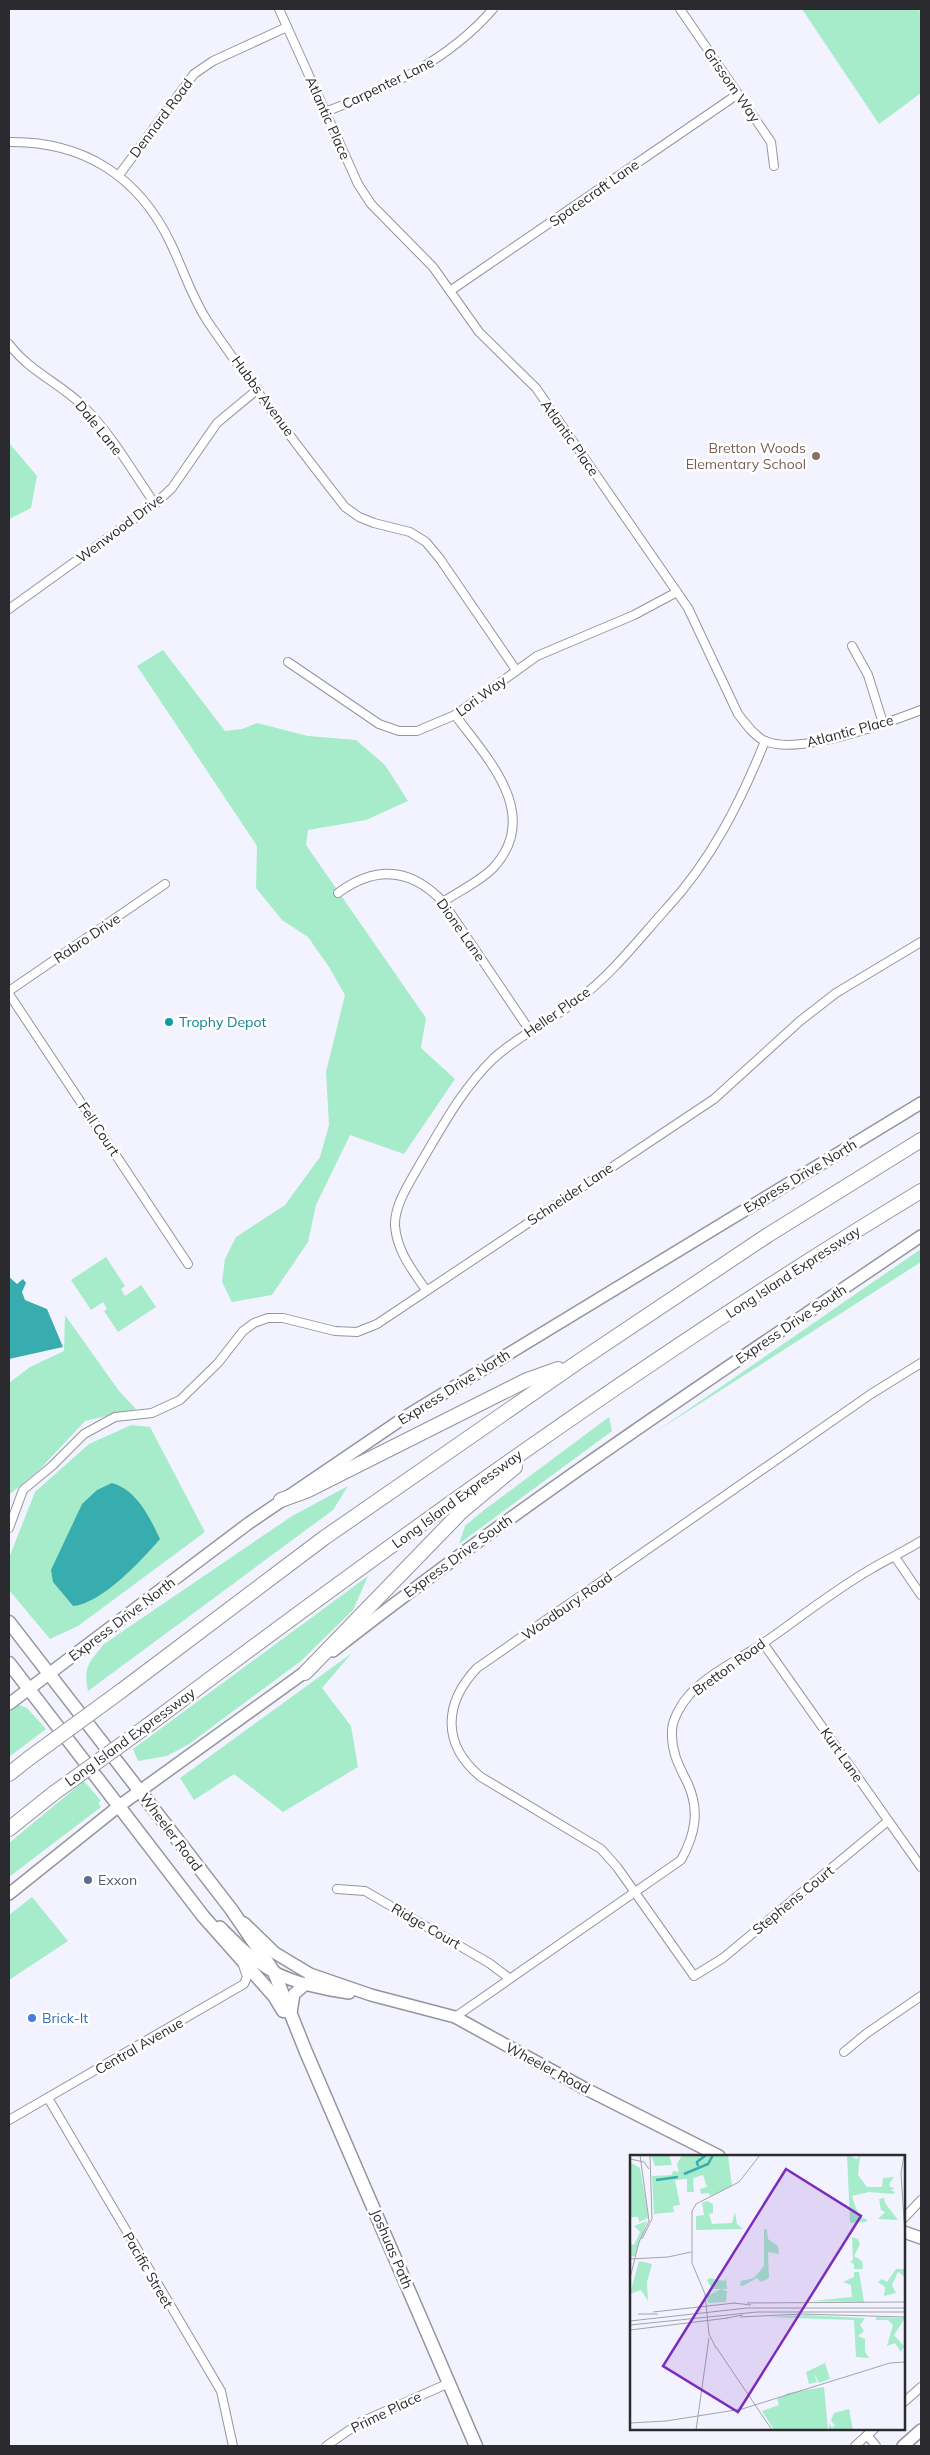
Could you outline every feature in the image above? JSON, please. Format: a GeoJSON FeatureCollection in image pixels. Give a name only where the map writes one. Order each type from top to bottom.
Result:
{"type":"FeatureCollection","features":[{"type":"Feature","properties":{"kind":"highway"},"geometry":{"type":"LineString","coordinates":[[9,1774],[324,1538],[578,1362],[768,1236],[921,1140]]}},
{"type":"Feature","properties":{"kind":"highway","name":"Long Island Expressway"},"geometry":{"type":"LineString","coordinates":[[9,1829],[54,1793],[342,1581],[539,1440],[792,1272],[921,1191]]}},
{"type":"Feature","properties":{"kind":"highway"},"geometry":{"type":"LineString","coordinates":[[281,1500],[306,1491],[527,1380],[578,1362]]}},
{"type":"Feature","properties":{"kind":"highway"},"geometry":{"type":"LineString","coordinates":[[305,1673],[462,1511],[511,1472],[539,1440]]}},
{"type":"Feature","properties":{"kind":"main road","name":"Express Drive North"},"geometry":{"type":"LineString","coordinates":[[9,1704],[281,1500],[408,1415],[921,1103]]}},
{"type":"Feature","properties":{"kind":"main road","name":"Express Drive South"},"geometry":{"type":"LineString","coordinates":[[9,1894],[119,1806],[305,1673],[415,1587],[574,1472],[921,1236]]}},
{"type":"Feature","properties":{"kind":"main road","name":"Wheeler Road"},"geometry":{"type":"LineString","coordinates":[[9,1622],[231,1909],[276,1953],[310,1974],[371,1996],[455,2017],[584,2088],[717,2155]]}},
{"type":"Feature","properties":{"kind":"main road","name":"Wheeler Road"},"geometry":{"type":"LineString","coordinates":[[9,1663],[162,1862],[237,1944],[274,1972],[329,1990],[371,1996]]}},
{"type":"Feature","properties":{"kind":"main road","name":"Joshuas Path"},"geometry":{"type":"LineString","coordinates":[[162,1862],[203,1916],[274,1996],[306,2052]]}},
{"type":"Feature","properties":{"kind":"main road","name":"Joshuas Path"},"geometry":{"type":"LineString","coordinates":[[231,1909],[274,1972],[306,2052],[476,2446]]}},
{"type":"Feature","properties":{"kind":"main road"},"geometry":{"type":"LineString","coordinates":[[291,2013],[294,1994],[307,1983]]}},
{"type":"Feature","properties":{"kind":"main road"},"geometry":{"type":"LineString","coordinates":[[905,2232],[921,2238]]}},
{"type":"Feature","properties":{"kind":"main road"},"geometry":{"type":"LineString","coordinates":[[903,2446],[921,2430]]}},
{"type":"Feature","properties":{"kind":"street","name":"Atlantic Place"},"geometry":{"type":"LineString","coordinates":[[279,9],[358,184],[372,204],[418,250],[450,290],[478,332],[536,388],[677,592],[698,629],[738,714],[766,741],[794,745],[816,743],[921,710]]}},
{"type":"Feature","properties":{"kind":"street","name":"Carpenter Lane"},"geometry":{"type":"LineString","coordinates":[[325,112],[388,86],[440,58],[493,9]]}},
{"type":"Feature","properties":{"kind":"street","name":"Grissom Way"},"geometry":{"type":"LineString","coordinates":[[680,9],[771,142],[774,166]]}},
{"type":"Feature","properties":{"kind":"street","name":"Dennard Road"},"geometry":{"type":"LineString","coordinates":[[119,175],[194,74],[213,61],[288,28]]}},
{"type":"Feature","properties":{"kind":"street","name":"Spacecraft Lane"},"geometry":{"type":"LineString","coordinates":[[450,290],[738,94]]}},
{"type":"Feature","properties":{"kind":"street","name":"Hubbs Avenue"},"geometry":{"type":"LineString","coordinates":[[9,142],[33,141],[61,146],[94,159],[119,175],[139,195],[156,218],[170,242],[194,300],[346,507],[360,517],[374,523],[410,532],[426,542],[440,559],[516,670]]}},
{"type":"Feature","properties":{"kind":"street","name":"Dale Lane"},"geometry":{"type":"LineString","coordinates":[[9,344],[26,362],[70,394],[97,421],[155,504]]}},
{"type":"Feature","properties":{"kind":"street","name":"Wenwood Drive"},"geometry":{"type":"LineString","coordinates":[[9,609],[155,504],[172,488],[217,423],[258,389]]}},
{"type":"Feature","properties":{"kind":"street","name":"Lori Way"},"geometry":{"type":"LineString","coordinates":[[288,662],[378,724],[399,731],[417,731],[455,715],[516,670],[556,646],[634,615],[677,592]]}},
{"type":"Feature","properties":{"kind":"street"},"geometry":{"type":"LineString","coordinates":[[852,646],[868,675],[883,723]]}},
{"type":"Feature","properties":{"kind":"street"},"geometry":{"type":"LineString","coordinates":[[443,902],[494,867],[506,849],[513,829],[512,806],[504,785],[455,715]]}},
{"type":"Feature","properties":{"kind":"street","name":"Heller Place"},"geometry":{"type":"LineString","coordinates":[[426,1290],[405,1261],[398,1243],[395,1225],[399,1205],[459,1098],[494,1059],[580,998],[596,984],[668,908],[699,868],[724,828],[748,782],[766,741]]}},
{"type":"Feature","properties":{"kind":"street","name":"Dione Lane"},"geometry":{"type":"LineString","coordinates":[[338,893],[366,876],[381,874],[396,874],[410,877],[429,887],[443,902],[530,1032]]}},
{"type":"Feature","properties":{"kind":"street","name":"Rabro Drive"},"geometry":{"type":"LineString","coordinates":[[9,993],[166,884]]}},
{"type":"Feature","properties":{"kind":"street","name":"Schneider Lane"},"geometry":{"type":"LineString","coordinates":[[9,1528],[23,1490],[52,1466],[84,1434],[115,1417],[152,1413],[180,1400],[204,1377],[243,1331],[254,1323],[268,1318],[283,1318],[335,1331],[357,1332],[377,1324],[714,1099],[800,1022],[836,993],[921,942]]}},
{"type":"Feature","properties":{"kind":"street","name":"Fell Court"},"geometry":{"type":"LineString","coordinates":[[9,993],[188,1264]]}},
{"type":"Feature","properties":{"kind":"street","name":"Woodbury Road"},"geometry":{"type":"LineString","coordinates":[[694,1976],[617,1866],[601,1849],[481,1777],[468,1766],[456,1747],[451,1728],[454,1704],[462,1684],[485,1663],[871,1394],[921,1363]]}},
{"type":"Feature","properties":{"kind":"street","name":"Bretton Road"},"geometry":{"type":"LineString","coordinates":[[455,2017],[681,1860],[691,1842],[695,1824],[694,1802],[678,1767],[672,1748],[672,1728],[678,1711],[690,1694],[718,1672],[863,1574],[921,1542]]}},
{"type":"Feature","properties":{"kind":"street"},"geometry":{"type":"LineString","coordinates":[[895,1557],[921,1595]]}},
{"type":"Feature","properties":{"kind":"street","name":"Kurt Lane"},"geometry":{"type":"LineString","coordinates":[[763,1643],[921,1867]]}},
{"type":"Feature","properties":{"kind":"street","name":"Stephens Court"},"geometry":{"type":"LineString","coordinates":[[694,1976],[723,1958],[888,1821]]}},
{"type":"Feature","properties":{"kind":"street","name":"Ridge Court"},"geometry":{"type":"LineString","coordinates":[[337,1889],[365,1891],[489,1963],[509,1978]]}},
{"type":"Feature","properties":{"kind":"street","name":"Central Avenue"},"geometry":{"type":"LineString","coordinates":[[9,2120],[214,2004],[244,1984],[247,1977],[241,1958]]}},
{"type":"Feature","properties":{"kind":"street"},"geometry":{"type":"LineString","coordinates":[[844,2052],[921,1996]]}},
{"type":"Feature","properties":{"kind":"street","name":"Pacific Street"},"geometry":{"type":"LineString","coordinates":[[48,2098],[221,2391],[233,2446]]}},
{"type":"Feature","properties":{"kind":"street"},"geometry":{"type":"LineString","coordinates":[[905,2217],[921,2200]]}},
{"type":"Feature","properties":{"kind":"street","name":"Prime Place"},"geometry":{"type":"LineString","coordinates":[[326,2446],[361,2422],[449,2383]]}},
{"type":"Feature","properties":{"kind":"street"},"geometry":{"type":"LineString","coordinates":[[905,2401],[921,2387]]}},
{"type":"Feature","properties":{"kind":"street"},"geometry":{"type":"LineString","coordinates":[[855,2446],[873,2430]]}},
{"type":"Feature","properties":{"kind":"street"},"geometry":{"type":"LineString","coordinates":[[867,2435],[876,2446]]}},
{"type":"Feature","properties":{"kind":"green space"},"geometry":{"type":"Polygon","coordinates":[[[802,9],[919,9],[921,17],[921,93],[879,124],[802,9]]]}},
{"type":"Feature","properties":{"kind":"green space"},"geometry":{"type":"Polygon","coordinates":[[[9,443],[37,476],[31,508],[9,519],[9,443]]]}},
{"type":"Feature","properties":{"kind":"green space"},"geometry":{"type":"Polygon","coordinates":[[[163,650],[225,731],[242,729],[257,723],[308,736],[356,740],[385,765],[408,801],[366,820],[308,830],[306,845],[426,1018],[421,1048],[455,1079],[404,1154],[350,1135],[316,1205],[308,1242],[272,1295],[232,1302],[222,1282],[225,1259],[236,1237],[285,1205],[320,1157],[329,1125],[326,1072],[345,995],[329,967],[308,937],[282,920],[256,888],[257,846],[137,666],[163,650]]]}},
{"type":"Feature","properties":{"kind":"green space"},"geometry":{"type":"Polygon","coordinates":[[[921,1249],[921,1262],[654,1433],[921,1249]]]}},
{"type":"Feature","properties":{"kind":"green space"},"geometry":{"type":"Polygon","coordinates":[[[106,1257],[125,1286],[121,1289],[125,1296],[141,1285],[156,1307],[118,1332],[104,1311],[107,1309],[103,1302],[91,1310],[71,1280],[106,1257]]]}},
{"type":"Feature","properties":{"kind":"green space"},"geometry":{"type":"Polygon","coordinates":[[[65,1315],[119,1391],[136,1409],[85,1421],[41,1468],[9,1495],[9,1383],[30,1367],[64,1351],[65,1315]]]}},
{"type":"Feature","properties":{"kind":"green space"},"geometry":{"type":"Polygon","coordinates":[[[609,1417],[612,1431],[459,1544],[465,1526],[609,1417]]]}},
{"type":"Feature","properties":{"kind":"green space"},"geometry":{"type":"Polygon","coordinates":[[[131,1425],[150,1427],[205,1532],[78,1626],[50,1639],[9,1590],[9,1558],[35,1492],[89,1444],[131,1425]],[[82,1504],[53,1582],[73,1606],[82,1504]]]}},
{"type":"Feature","properties":{"kind":"green space"},"geometry":{"type":"Polygon","coordinates":[[[348,1486],[333,1510],[88,1691],[87,1670],[94,1656],[104,1644],[292,1516],[348,1486]]]}},
{"type":"Feature","properties":{"kind":"green space"},"geometry":{"type":"Polygon","coordinates":[[[368,1576],[353,1610],[301,1661],[189,1744],[167,1756],[138,1761],[133,1749],[368,1576]]]}},
{"type":"Feature","properties":{"kind":"green space"},"geometry":{"type":"Polygon","coordinates":[[[352,1653],[322,1688],[351,1726],[358,1767],[283,1812],[234,1774],[194,1800],[180,1778],[352,1653]]]}},
{"type":"Feature","properties":{"kind":"green space"},"geometry":{"type":"Polygon","coordinates":[[[19,1705],[27,1708],[46,1729],[9,1757],[9,1712],[19,1705]]]}},
{"type":"Feature","properties":{"kind":"green space"},"geometry":{"type":"Polygon","coordinates":[[[84,1781],[101,1801],[98,1803],[101,1807],[9,1877],[9,1843],[84,1781]]]}},
{"type":"Feature","properties":{"kind":"green space"},"geometry":{"type":"Polygon","coordinates":[[[32,1897],[68,1941],[9,1980],[9,1915],[32,1897]]]}},
{"type":"Feature","properties":{"kind":"water"},"geometry":{"type":"Polygon","coordinates":[[[9,1277],[17,1284],[23,1279],[26,1283],[22,1292],[25,1300],[47,1309],[63,1347],[9,1359],[9,1277]]]}},
{"type":"Feature","properties":{"kind":"water"},"geometry":{"type":"Polygon","coordinates":[[[112,1483],[136,1498],[160,1539],[120,1580],[96,1598],[73,1606],[53,1582],[51,1570],[82,1504],[97,1490],[112,1483]]]}},
{"type":"Feature","properties":{"kind":"place","name":"Bretton Woods Elementary School"},"geometry":{"type":"Point","coordinates":[816,456]}},
{"type":"Feature","properties":{"kind":"place","name":"Trophy Depot"},"geometry":{"type":"Point","coordinates":[169,1022]}},
{"type":"Feature","properties":{"kind":"place","name":"Exxon"},"geometry":{"type":"Point","coordinates":[88,1880]}},
{"type":"Feature","properties":{"kind":"place","name":"Brick-It"},"geometry":{"type":"Point","coordinates":[32,2018]}}]}
